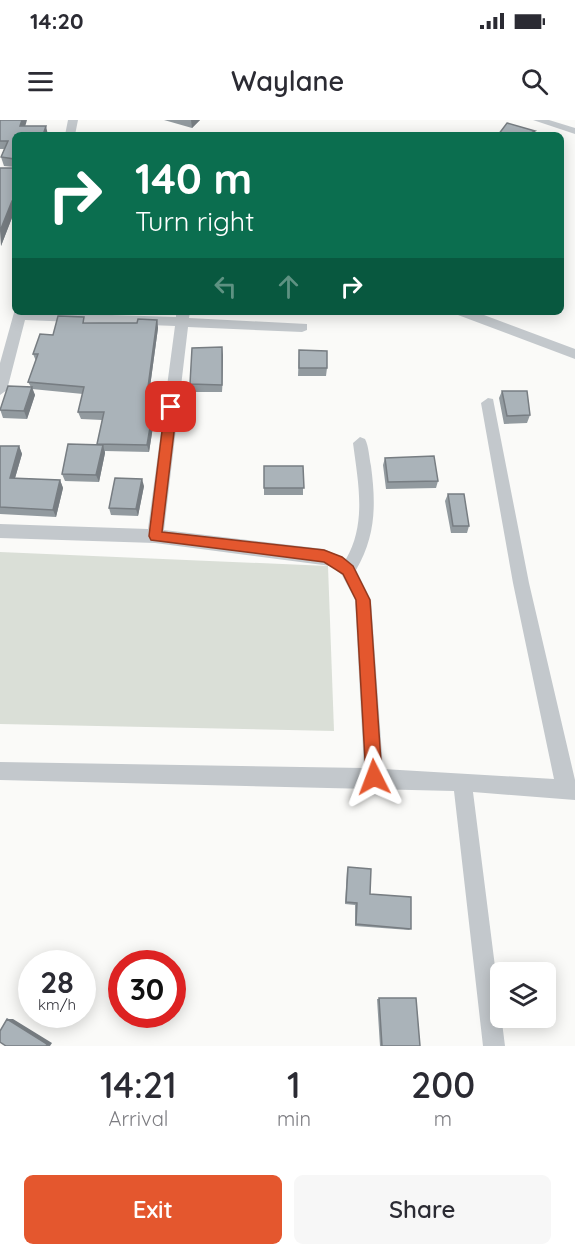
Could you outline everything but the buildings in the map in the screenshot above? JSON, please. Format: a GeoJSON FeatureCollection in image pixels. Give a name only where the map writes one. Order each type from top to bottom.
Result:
{"type":"FeatureCollection","features":[{"type":"Feature","properties":{"kind":"street"},"geometry":{"type":"LineString","coordinates":[[538,120],[575,131]]}},
{"type":"Feature","properties":{"kind":"street"},"geometry":{"type":"LineString","coordinates":[[0,390],[19,315]]}},
{"type":"Feature","properties":{"kind":"street"},"geometry":{"type":"LineString","coordinates":[[100,315],[182,316],[302,327]]}},
{"type":"Feature","properties":{"kind":"street"},"geometry":{"type":"LineString","coordinates":[[471,315],[575,354]]}},
{"type":"Feature","properties":{"kind":"street"},"geometry":{"type":"LineString","coordinates":[[155,536],[182,316]]}},
{"type":"Feature","properties":{"kind":"street"},"geometry":{"type":"LineString","coordinates":[[0,771],[374,777],[462,781],[571,790],[521,584],[488,403]]}},
{"type":"Feature","properties":{"kind":"street"},"geometry":{"type":"LineString","coordinates":[[348,570],[361,551],[366,532],[367,506],[360,443]]}},
{"type":"Feature","properties":{"kind":"street"},"geometry":{"type":"LineString","coordinates":[[0,531],[155,536],[324,556],[337,561],[348,570],[363,600],[374,777]]}},
{"type":"Feature","properties":{"kind":"street"},"geometry":{"type":"LineString","coordinates":[[462,781],[494,1046]]}},
{"type":"Feature","properties":{"kind":"shaded area"},"geometry":{"type":"Polygon","coordinates":[[[0,552],[328,566],[334,731],[0,724],[0,552]]]}},
{"type":"Feature","properties":{"kind":"route"},"geometry":{"type":"LineString","coordinates":[[171,407],[155,536],[324,556],[337,561],[348,570],[356,583],[363,600],[366,630],[374,777]]}}]}
